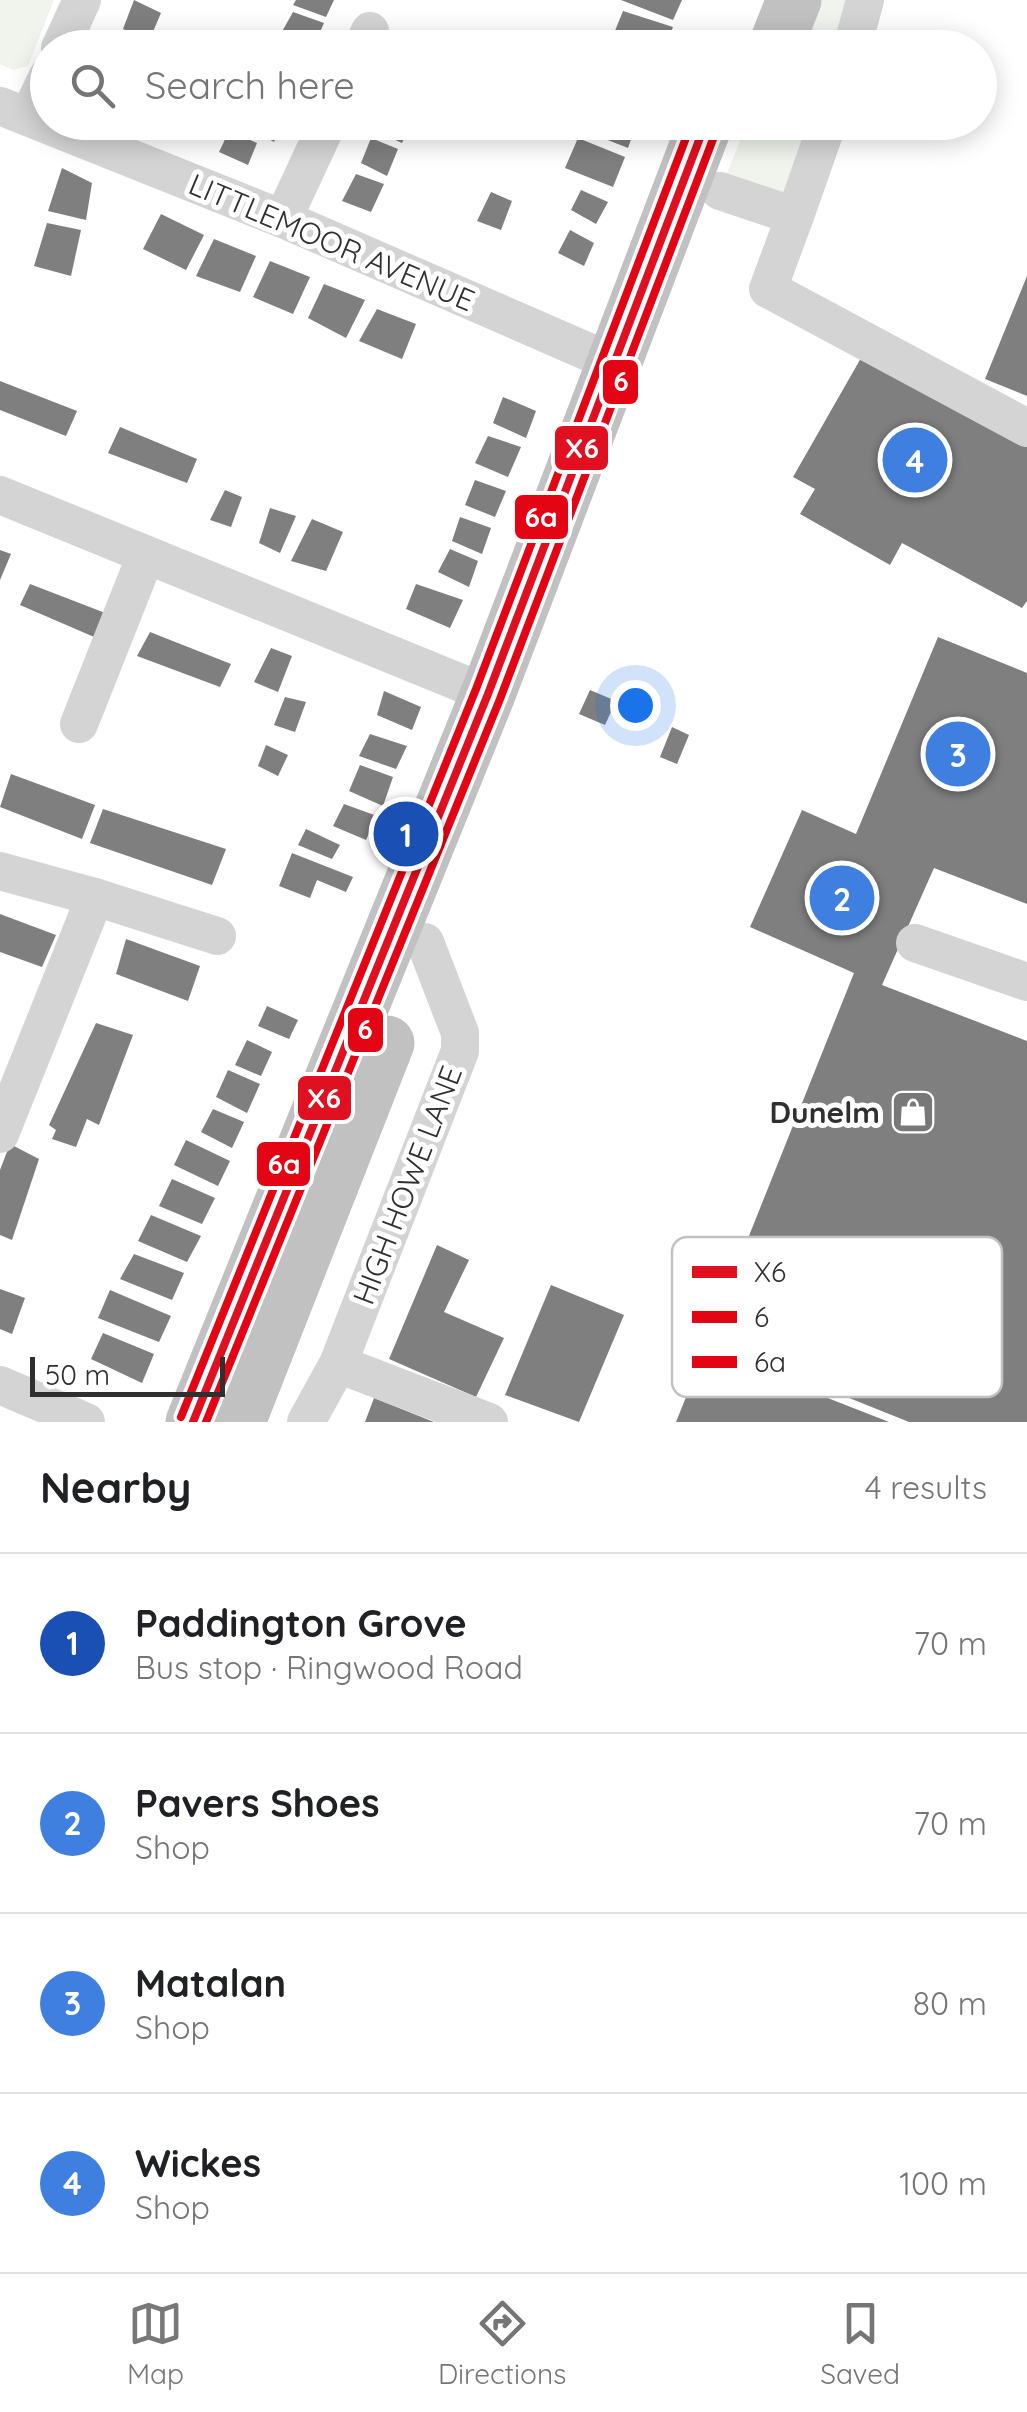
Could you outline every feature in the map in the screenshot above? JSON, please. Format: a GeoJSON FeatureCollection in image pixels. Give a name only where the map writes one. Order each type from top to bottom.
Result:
{"type":"FeatureCollection","features":[{"type":"Feature","properties":{"kind":"highway"},"geometry":{"type":"LineString","coordinates":[[741,30],[752,0]]}},
{"type":"Feature","properties":{"kind":"highway"},"geometry":{"type":"LineString","coordinates":[[782,30],[794,0]]}},
{"type":"Feature","properties":{"kind":"highway"},"geometry":{"type":"LineString","coordinates":[[193,1422],[488,694],[699,140]]}},
{"type":"Feature","properties":{"kind":"highway"},"geometry":{"type":"LineString","coordinates":[[238,1422],[739,140]]}},
{"type":"Feature","properties":{"kind":"street"},"geometry":{"type":"LineString","coordinates":[[68,30],[82,0]]}},
{"type":"Feature","properties":{"kind":"street"},"geometry":{"type":"LineString","coordinates":[[857,30],[865,0]]}},
{"type":"Feature","properties":{"kind":"street"},"geometry":{"type":"LineString","coordinates":[[10,116],[30,95]]}},
{"type":"Feature","properties":{"kind":"street","name":"LITTLEMOOR AVENUE"},"geometry":{"type":"LineString","coordinates":[[74,140],[283,219],[616,364]]}},
{"type":"Feature","properties":{"kind":"street"},"geometry":{"type":"LineString","coordinates":[[283,219],[320,140]]}},
{"type":"Feature","properties":{"kind":"street"},"geometry":{"type":"LineString","coordinates":[[822,140],[768,289],[1027,428]]}},
{"type":"Feature","properties":{"kind":"street"},"geometry":{"type":"LineString","coordinates":[[720,191],[795,216]]}},
{"type":"Feature","properties":{"kind":"street"},"geometry":{"type":"LineString","coordinates":[[0,495],[488,694]]}},
{"type":"Feature","properties":{"kind":"street"},"geometry":{"type":"LineString","coordinates":[[79,724],[146,554]]}},
{"type":"Feature","properties":{"kind":"street"},"geometry":{"type":"LineString","coordinates":[[0,871],[216,936]]}},
{"type":"Feature","properties":{"kind":"street"},"geometry":{"type":"LineString","coordinates":[[0,1134],[95,897]]}},
{"type":"Feature","properties":{"kind":"street","name":"HIGH HOWE LANE"},"geometry":{"type":"LineString","coordinates":[[306,1422],[338,1364],[460,1052],[460,1033],[426,942]]}},
{"type":"Feature","properties":{"kind":"street"},"geometry":{"type":"LineString","coordinates":[[915,943],[1027,982]]}},
{"type":"Feature","properties":{"kind":"street"},"geometry":{"type":"LineString","coordinates":[[338,1364],[489,1422]]}},
{"type":"Feature","properties":{"kind":"street"},"geometry":{"type":"LineString","coordinates":[[0,1384],[86,1422]]}},
{"type":"Feature","properties":{"kind":"shaded area"},"geometry":{"type":"Polygon","coordinates":[[[0,0],[54,0],[42,30],[30,30],[28,66],[13,70],[0,64],[0,0]]]}},
{"type":"Feature","properties":{"kind":"shaded area"},"geometry":{"type":"Polygon","coordinates":[[[794,0],[865,0],[857,30],[782,30],[794,0]]]}},
{"type":"Feature","properties":{"kind":"shaded area"},"geometry":{"type":"Polygon","coordinates":[[[740,140],[822,140],[795,216],[720,191],[740,140]]]}},
{"type":"Feature","properties":{"kind":"building"},"geometry":{"type":"Polygon","coordinates":[[[134,0],[161,13],[154,30],[123,29],[134,0]]]}},
{"type":"Feature","properties":{"kind":"building"},"geometry":{"type":"Polygon","coordinates":[[[296,0],[334,0],[326,17],[293,5],[296,0]]]}},
{"type":"Feature","properties":{"kind":"building"},"geometry":{"type":"Polygon","coordinates":[[[621,0],[682,0],[673,20],[621,0]]]}},
{"type":"Feature","properties":{"kind":"building"},"geometry":{"type":"Polygon","coordinates":[[[623,11],[673,27],[672,30],[615,30],[623,11]]]}},
{"type":"Feature","properties":{"kind":"building"},"geometry":{"type":"Polygon","coordinates":[[[293,12],[324,23],[321,30],[283,30],[293,12]]]}},
{"type":"Feature","properties":{"kind":"building"},"geometry":{"type":"Polygon","coordinates":[[[225,140],[257,143],[248,165],[219,152],[225,140]]]}},
{"type":"Feature","properties":{"kind":"building"},"geometry":{"type":"Polygon","coordinates":[[[370,140],[398,149],[387,176],[361,163],[370,140]]]}},
{"type":"Feature","properties":{"kind":"building"},"geometry":{"type":"Polygon","coordinates":[[[577,140],[625,157],[613,187],[565,168],[577,140]]]}},
{"type":"Feature","properties":{"kind":"building"},"geometry":{"type":"Polygon","coordinates":[[[608,140],[631,140],[628,148],[608,140]]]}},
{"type":"Feature","properties":{"kind":"building"},"geometry":{"type":"Polygon","coordinates":[[[62,168],[92,183],[86,220],[48,211],[62,168]]]}},
{"type":"Feature","properties":{"kind":"building"},"geometry":{"type":"Polygon","coordinates":[[[356,174],[384,184],[371,212],[342,201],[356,174]]]}},
{"type":"Feature","properties":{"kind":"building"},"geometry":{"type":"Polygon","coordinates":[[[581,190],[608,202],[596,224],[571,210],[581,190]]]}},
{"type":"Feature","properties":{"kind":"building"},"geometry":{"type":"Polygon","coordinates":[[[491,192],[512,201],[501,230],[477,221],[491,192]]]}},
{"type":"Feature","properties":{"kind":"building"},"geometry":{"type":"Polygon","coordinates":[[[161,214],[204,235],[186,270],[143,249],[161,214]]]}},
{"type":"Feature","properties":{"kind":"building"},"geometry":{"type":"Polygon","coordinates":[[[47,223],[81,230],[71,276],[34,266],[47,223]]]}},
{"type":"Feature","properties":{"kind":"building"},"geometry":{"type":"Polygon","coordinates":[[[570,230],[594,243],[584,266],[558,253],[570,230]]]}},
{"type":"Feature","properties":{"kind":"building"},"geometry":{"type":"Polygon","coordinates":[[[214,239],[256,256],[240,292],[196,276],[214,239]]]}},
{"type":"Feature","properties":{"kind":"building"},"geometry":{"type":"Polygon","coordinates":[[[270,261],[310,277],[293,314],[253,297],[270,261]]]}},
{"type":"Feature","properties":{"kind":"building"},"geometry":{"type":"Polygon","coordinates":[[[1027,276],[1027,396],[985,379],[1027,276]]]}},
{"type":"Feature","properties":{"kind":"building"},"geometry":{"type":"Polygon","coordinates":[[[324,284],[365,300],[346,338],[308,318],[324,284]]]}},
{"type":"Feature","properties":{"kind":"building"},"geometry":{"type":"Polygon","coordinates":[[[377,309],[416,324],[402,359],[359,341],[377,309]]]}},
{"type":"Feature","properties":{"kind":"building"},"geometry":{"type":"Polygon","coordinates":[[[865,351],[1027,443],[1027,601],[1022,608],[902,543],[890,565],[800,514],[815,489],[793,477],[865,351]]]}},
{"type":"Feature","properties":{"kind":"building"},"geometry":{"type":"Polygon","coordinates":[[[0,381],[77,411],[66,436],[0,410],[0,381]]]}},
{"type":"Feature","properties":{"kind":"building"},"geometry":{"type":"Polygon","coordinates":[[[503,397],[536,411],[526,438],[493,423],[503,397]]]}},
{"type":"Feature","properties":{"kind":"building"},"geometry":{"type":"Polygon","coordinates":[[[120,427],[197,459],[187,483],[108,453],[120,427]]]}},
{"type":"Feature","properties":{"kind":"building"},"geometry":{"type":"Polygon","coordinates":[[[488,436],[521,447],[508,477],[475,463],[488,436]]]}},
{"type":"Feature","properties":{"kind":"building"},"geometry":{"type":"Polygon","coordinates":[[[475,480],[506,491],[495,517],[465,505],[475,480]]]}},
{"type":"Feature","properties":{"kind":"building"},"geometry":{"type":"Polygon","coordinates":[[[225,490],[242,497],[231,527],[210,520],[225,490]]]}},
{"type":"Feature","properties":{"kind":"building"},"geometry":{"type":"Polygon","coordinates":[[[270,508],[296,516],[280,553],[259,543],[270,508]]]}},
{"type":"Feature","properties":{"kind":"building"},"geometry":{"type":"Polygon","coordinates":[[[460,517],[491,528],[482,554],[452,541],[460,517]]]}},
{"type":"Feature","properties":{"kind":"building"},"geometry":{"type":"Polygon","coordinates":[[[312,519],[343,532],[326,571],[291,561],[312,519]]]}},
{"type":"Feature","properties":{"kind":"building"},"geometry":{"type":"Polygon","coordinates":[[[450,549],[478,561],[469,587],[438,572],[450,549]]]}},
{"type":"Feature","properties":{"kind":"building"},"geometry":{"type":"Polygon","coordinates":[[[0,550],[11,554],[0,580],[0,550]]]}},
{"type":"Feature","properties":{"kind":"building"},"geometry":{"type":"Polygon","coordinates":[[[30,584],[113,616],[101,640],[20,605],[30,584]]]}},
{"type":"Feature","properties":{"kind":"building"},"geometry":{"type":"Polygon","coordinates":[[[416,584],[463,600],[450,628],[406,609],[416,584]]]}},
{"type":"Feature","properties":{"kind":"building"},"geometry":{"type":"Polygon","coordinates":[[[150,632],[231,664],[220,687],[137,656],[150,632]]]}},
{"type":"Feature","properties":{"kind":"building"},"geometry":{"type":"Polygon","coordinates":[[[938,637],[1027,673],[1027,904],[934,868],[882,985],[1027,1041],[1027,1422],[909,1422],[847,1397],[1002,1397],[1002,1237],[749,1237],[854,973],[750,927],[802,810],[856,834],[938,637]]]}},
{"type":"Feature","properties":{"kind":"building"},"geometry":{"type":"Polygon","coordinates":[[[271,648],[292,656],[278,692],[254,682],[271,648]]]}},
{"type":"Feature","properties":{"kind":"building"},"geometry":{"type":"Polygon","coordinates":[[[590,690],[616,701],[605,725],[579,714],[590,690]]]}},
{"type":"Feature","properties":{"kind":"building"},"geometry":{"type":"Polygon","coordinates":[[[384,691],[421,707],[412,730],[377,715],[384,691]]]}},
{"type":"Feature","properties":{"kind":"building"},"geometry":{"type":"Polygon","coordinates":[[[285,697],[306,702],[295,732],[274,725],[285,697]]]}},
{"type":"Feature","properties":{"kind":"building"},"geometry":{"type":"Polygon","coordinates":[[[672,727],[689,735],[677,764],[660,757],[672,727]]]}},
{"type":"Feature","properties":{"kind":"building"},"geometry":{"type":"Polygon","coordinates":[[[370,734],[407,746],[396,769],[359,756],[370,734]]]}},
{"type":"Feature","properties":{"kind":"building"},"geometry":{"type":"Polygon","coordinates":[[[266,745],[288,755],[278,776],[258,766],[266,745]]]}},
{"type":"Feature","properties":{"kind":"building"},"geometry":{"type":"Polygon","coordinates":[[[360,765],[393,777],[383,806],[349,791],[360,765]]]}},
{"type":"Feature","properties":{"kind":"building"},"geometry":{"type":"Polygon","coordinates":[[[11,774],[95,805],[82,839],[0,807],[11,774]]]}},
{"type":"Feature","properties":{"kind":"building"},"geometry":{"type":"Polygon","coordinates":[[[344,804],[377,816],[366,840],[333,826],[344,804]]]}},
{"type":"Feature","properties":{"kind":"building"},"geometry":{"type":"Polygon","coordinates":[[[103,809],[226,849],[212,885],[90,843],[103,809]]]}},
{"type":"Feature","properties":{"kind":"building"},"geometry":{"type":"Polygon","coordinates":[[[306,829],[340,845],[332,859],[298,845],[306,829]]]}},
{"type":"Feature","properties":{"kind":"building"},"geometry":{"type":"Polygon","coordinates":[[[292,853],[353,877],[346,892],[317,880],[310,898],[279,886],[292,853]]]}},
{"type":"Feature","properties":{"kind":"building"},"geometry":{"type":"Polygon","coordinates":[[[0,914],[56,935],[42,967],[0,952],[0,914]]]}},
{"type":"Feature","properties":{"kind":"building"},"geometry":{"type":"Polygon","coordinates":[[[126,939],[200,966],[188,1001],[116,974],[126,939]]]}},
{"type":"Feature","properties":{"kind":"building"},"geometry":{"type":"Polygon","coordinates":[[[267,1006],[298,1020],[289,1039],[258,1026],[267,1006]]]}},
{"type":"Feature","properties":{"kind":"building"},"geometry":{"type":"Polygon","coordinates":[[[96,1023],[133,1035],[99,1125],[87,1119],[76,1147],[52,1139],[56,1130],[49,1125],[96,1023]]]}},
{"type":"Feature","properties":{"kind":"building"},"geometry":{"type":"Polygon","coordinates":[[[247,1040],[272,1052],[261,1076],[235,1065],[247,1040]]]}},
{"type":"Feature","properties":{"kind":"building"},"geometry":{"type":"Polygon","coordinates":[[[228,1070],[260,1084],[247,1113],[216,1097],[228,1070]]]}},
{"type":"Feature","properties":{"kind":"building"},"geometry":{"type":"Polygon","coordinates":[[[213,1109],[244,1122],[232,1148],[201,1132],[213,1109]]]}},
{"type":"Feature","properties":{"kind":"building"},"geometry":{"type":"Polygon","coordinates":[[[186,1140],[230,1161],[218,1186],[174,1165],[186,1140]]]}},
{"type":"Feature","properties":{"kind":"building"},"geometry":{"type":"Polygon","coordinates":[[[10,1144],[39,1159],[12,1240],[0,1235],[0,1170],[10,1144]]]}},
{"type":"Feature","properties":{"kind":"building"},"geometry":{"type":"Polygon","coordinates":[[[172,1179],[215,1198],[202,1224],[159,1206],[172,1179]]]}},
{"type":"Feature","properties":{"kind":"building"},"geometry":{"type":"Polygon","coordinates":[[[151,1215],[201,1236],[187,1262],[138,1241],[151,1215]]]}},
{"type":"Feature","properties":{"kind":"building"},"geometry":{"type":"Polygon","coordinates":[[[437,1245],[469,1260],[444,1312],[504,1338],[476,1397],[389,1359],[437,1245]]]}},
{"type":"Feature","properties":{"kind":"building"},"geometry":{"type":"Polygon","coordinates":[[[134,1254],[184,1273],[172,1300],[120,1279],[134,1254]]]}},
{"type":"Feature","properties":{"kind":"building"},"geometry":{"type":"Polygon","coordinates":[[[551,1285],[624,1315],[579,1422],[505,1395],[551,1285]]]}},
{"type":"Feature","properties":{"kind":"building"},"geometry":{"type":"Polygon","coordinates":[[[0,1289],[25,1298],[12,1334],[0,1329],[0,1289]]]}},
{"type":"Feature","properties":{"kind":"building"},"geometry":{"type":"Polygon","coordinates":[[[110,1290],[171,1316],[159,1342],[98,1318],[110,1290]]]}},
{"type":"Feature","properties":{"kind":"building"},"geometry":{"type":"Polygon","coordinates":[[[103,1333],[154,1354],[142,1383],[91,1359],[103,1333]]]}},
{"type":"Feature","properties":{"kind":"building"},"geometry":{"type":"Polygon","coordinates":[[[686,1397],[825,1397],[889,1422],[676,1422],[686,1397]]]}},
{"type":"Feature","properties":{"kind":"building"},"geometry":{"type":"Polygon","coordinates":[[[374,1398],[434,1422],[365,1422],[374,1398]]]}},
{"type":"Feature","properties":{"kind":"transit line","name":"6a"},"geometry":{"type":"LineString","coordinates":[[181,1417],[476,689],[685,140]]}},
{"type":"Feature","properties":{"kind":"transit line","name":"X6"},"geometry":{"type":"LineString","coordinates":[[193,1422],[488,694],[699,140]]}},
{"type":"Feature","properties":{"kind":"transit line","name":"6"},"geometry":{"type":"LineString","coordinates":[[206,1422],[500,699],[713,140]]}},
{"type":"Feature","properties":{"kind":"place","name":"Wickes"},"geometry":{"type":"Point","coordinates":[915,460]}},
{"type":"Feature","properties":{"kind":"place","name":"Matalan"},"geometry":{"type":"Point","coordinates":[958,754]}},
{"type":"Feature","properties":{"kind":"place","name":"Paddington Grove"},"geometry":{"type":"Point","coordinates":[406,834]}},
{"type":"Feature","properties":{"kind":"place","name":"Pavers Shoes"},"geometry":{"type":"Point","coordinates":[842,898]}},
{"type":"Feature","properties":{"kind":"place","name":"Dunelm"},"geometry":{"type":"Point","coordinates":[913,1112]}}]}
